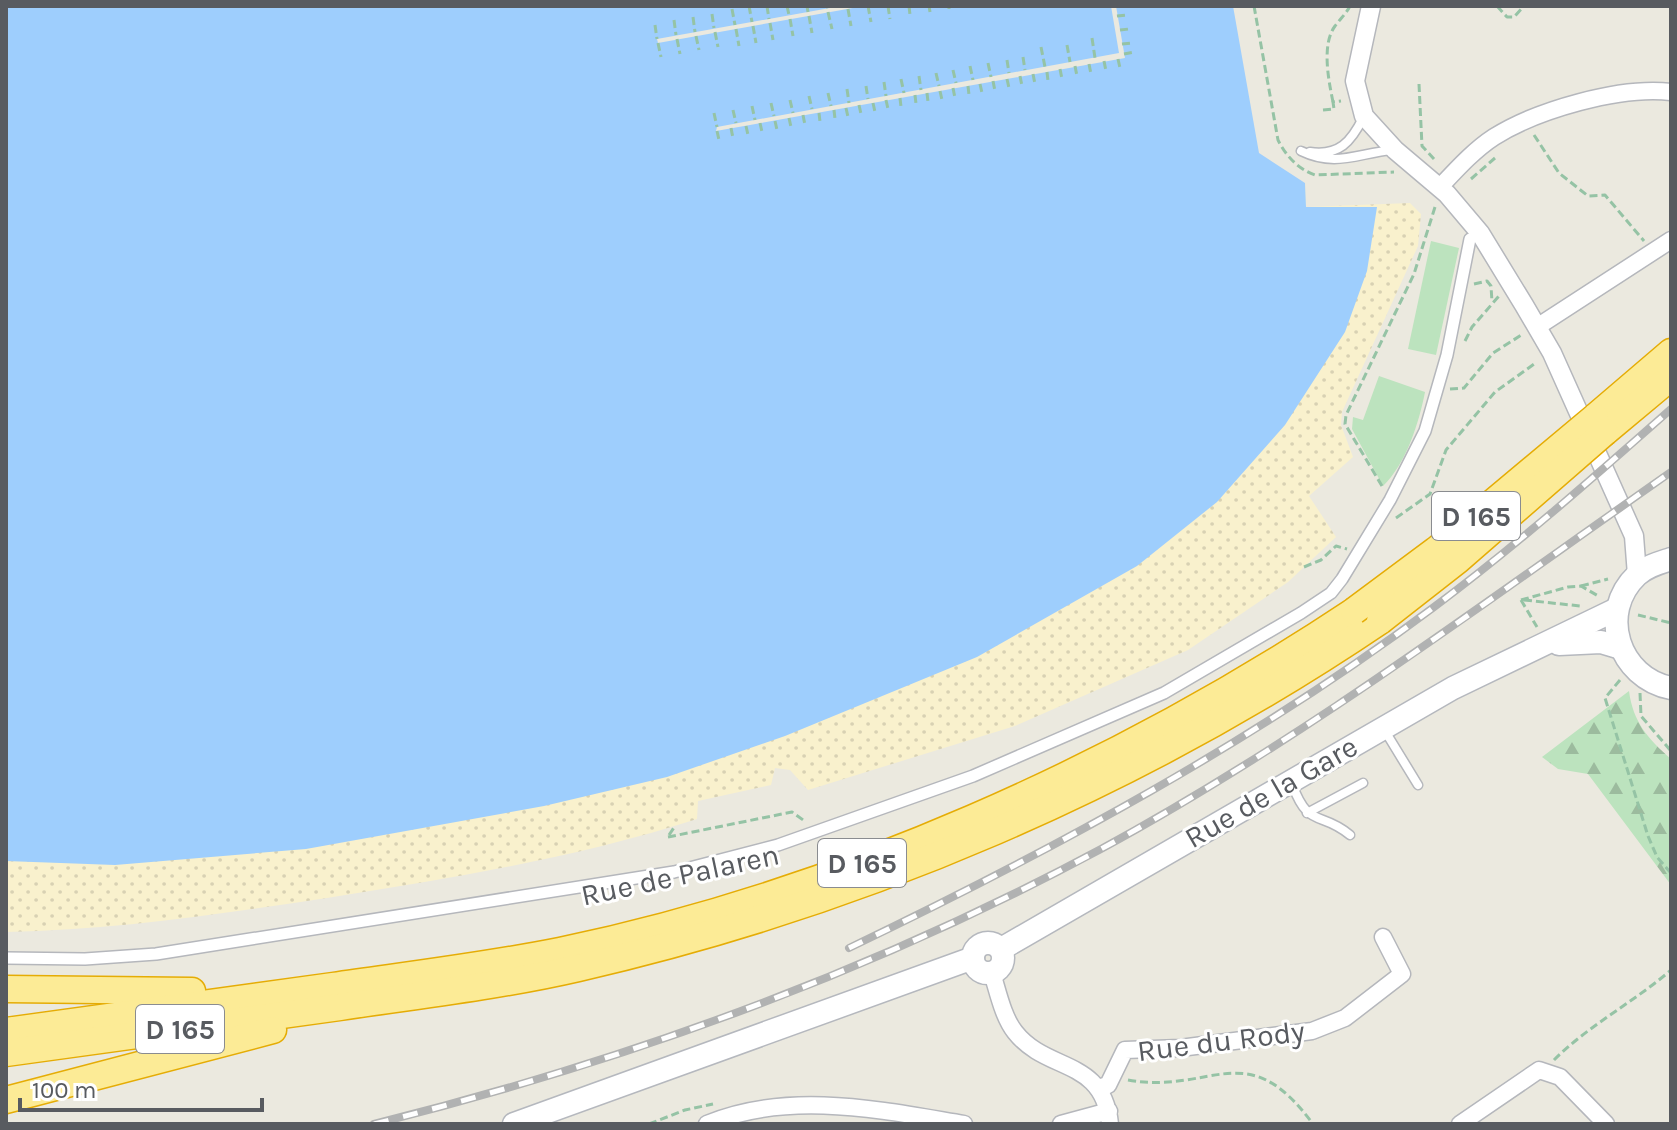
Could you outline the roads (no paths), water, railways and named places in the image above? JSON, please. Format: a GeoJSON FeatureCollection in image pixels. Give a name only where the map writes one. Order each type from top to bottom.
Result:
{"type":"FeatureCollection","features":[{"type":"Feature","properties":{"kind":"highway","name":"D 165"},"geometry":{"type":"LineString","coordinates":[[6,1053],[353,1005],[576,969],[706,936],[876,879],[989,833],[1287,684],[1380,621],[1458,560],[1600,425],[1671,352]]}},
{"type":"Feature","properties":{"kind":"highway","name":"D 165"},"geometry":{"type":"LineString","coordinates":[[6,1031],[560,951],[731,908],[846,870],[953,826],[1183,715],[1262,672],[1354,611],[1600,425],[1671,377]]}},
{"type":"Feature","properties":{"kind":"highway"},"geometry":{"type":"LineString","coordinates":[[6,989],[118,993],[324,987]]}},
{"type":"Feature","properties":{"kind":"highway"},"geometry":{"type":"LineString","coordinates":[[6,1100],[269,1032],[353,1005]]}},
{"type":"Feature","properties":{"kind":"main road"},"geometry":{"type":"LineString","coordinates":[[1671,559],[1637,575],[1616,631],[1621,648],[1640,674],[1671,688]]}},
{"type":"Feature","properties":{"kind":"main road","name":"Rue de la Gare"},"geometry":{"type":"LineString","coordinates":[[514,1124],[973,958],[974,950],[987,943],[1001,949],[1453,688],[1543,639],[1625,609]]}},
{"type":"Feature","properties":{"kind":"main road","name":"Rue de la Gare"},"geometry":{"type":"LineString","coordinates":[[1543,639],[1621,648]]}},
{"type":"Feature","properties":{"kind":"main road"},"geometry":{"type":"LineString","coordinates":[[973,958],[979,970],[992,973],[1004,963],[1001,949]]}},
{"type":"Feature","properties":{"kind":"street"},"geometry":{"type":"LineString","coordinates":[[1371,6],[1355,81],[1360,107],[1395,150],[1480,233],[1537,327],[1552,353],[1634,536],[1637,575]]}},
{"type":"Feature","properties":{"kind":"street"},"geometry":{"type":"LineString","coordinates":[[1437,192],[1492,138],[1525,122],[1601,97],[1642,91],[1671,92]]}},
{"type":"Feature","properties":{"kind":"street","name":"Rue de Palaren"},"geometry":{"type":"LineString","coordinates":[[6,958],[85,959],[237,943],[674,872],[821,831],[973,776],[1164,693],[1255,642],[1331,593],[1370,535],[1425,431],[1447,355],[1470,239]]}},
{"type":"Feature","properties":{"kind":"street"},"geometry":{"type":"LineString","coordinates":[[1537,327],[1671,240]]}},
{"type":"Feature","properties":{"kind":"street"},"geometry":{"type":"LineString","coordinates":[[1634,536],[1648,549],[1671,559]]}},
{"type":"Feature","properties":{"kind":"street","name":"Rue du Rody"},"geometry":{"type":"LineString","coordinates":[[1098,1088],[1108,1085],[1119,1058],[1132,1048],[1180,1048],[1328,1027],[1402,974],[1383,937]]}},
{"type":"Feature","properties":{"kind":"street"},"geometry":{"type":"LineString","coordinates":[[992,973],[1014,1031],[1034,1049],[1086,1074],[1098,1088],[1109,1118],[1061,1124]]}},
{"type":"Feature","properties":{"kind":"street"},"geometry":{"type":"LineString","coordinates":[[1460,1124],[1539,1070],[1549,1070],[1560,1077],[1606,1124]]}},
{"type":"Feature","properties":{"kind":"street"},"geometry":{"type":"LineString","coordinates":[[707,1124],[752,1111],[842,1106],[964,1124]]}},
{"type":"Feature","properties":{"kind":"lane"},"geometry":{"type":"LineString","coordinates":[[1360,107],[1347,145],[1337,151],[1301,151],[1319,160],[1342,160],[1395,150]]}},
{"type":"Feature","properties":{"kind":"lane"},"geometry":{"type":"LineString","coordinates":[[1382,728],[1418,785]]}},
{"type":"Feature","properties":{"kind":"lane"},"geometry":{"type":"LineString","coordinates":[[1290,781],[1300,806],[1307,813],[1337,824],[1350,835]]}},
{"type":"Feature","properties":{"kind":"lane"},"geometry":{"type":"LineString","coordinates":[[1307,813],[1363,783]]}},
{"type":"Feature","properties":{"kind":"water"},"geometry":{"type":"Polygon","coordinates":[[[6,6],[1233,6],[1259,153],[1305,183],[1306,207],[1377,207],[1367,271],[1345,332],[1285,425],[1217,502],[1137,566],[977,657],[785,736],[667,777],[544,806],[306,849],[115,865],[6,861],[6,6]]]}},
{"type":"Feature","properties":{"kind":"railway"},"geometry":{"type":"LineString","coordinates":[[849,948],[1000,873],[1150,792],[1295,704],[1465,583],[1671,409]]}},
{"type":"Feature","properties":{"kind":"railway"},"geometry":{"type":"LineString","coordinates":[[374,1124],[562,1072],[746,1009],[926,935],[1014,894],[1176,807],[1321,716],[1671,472]]}}]}
